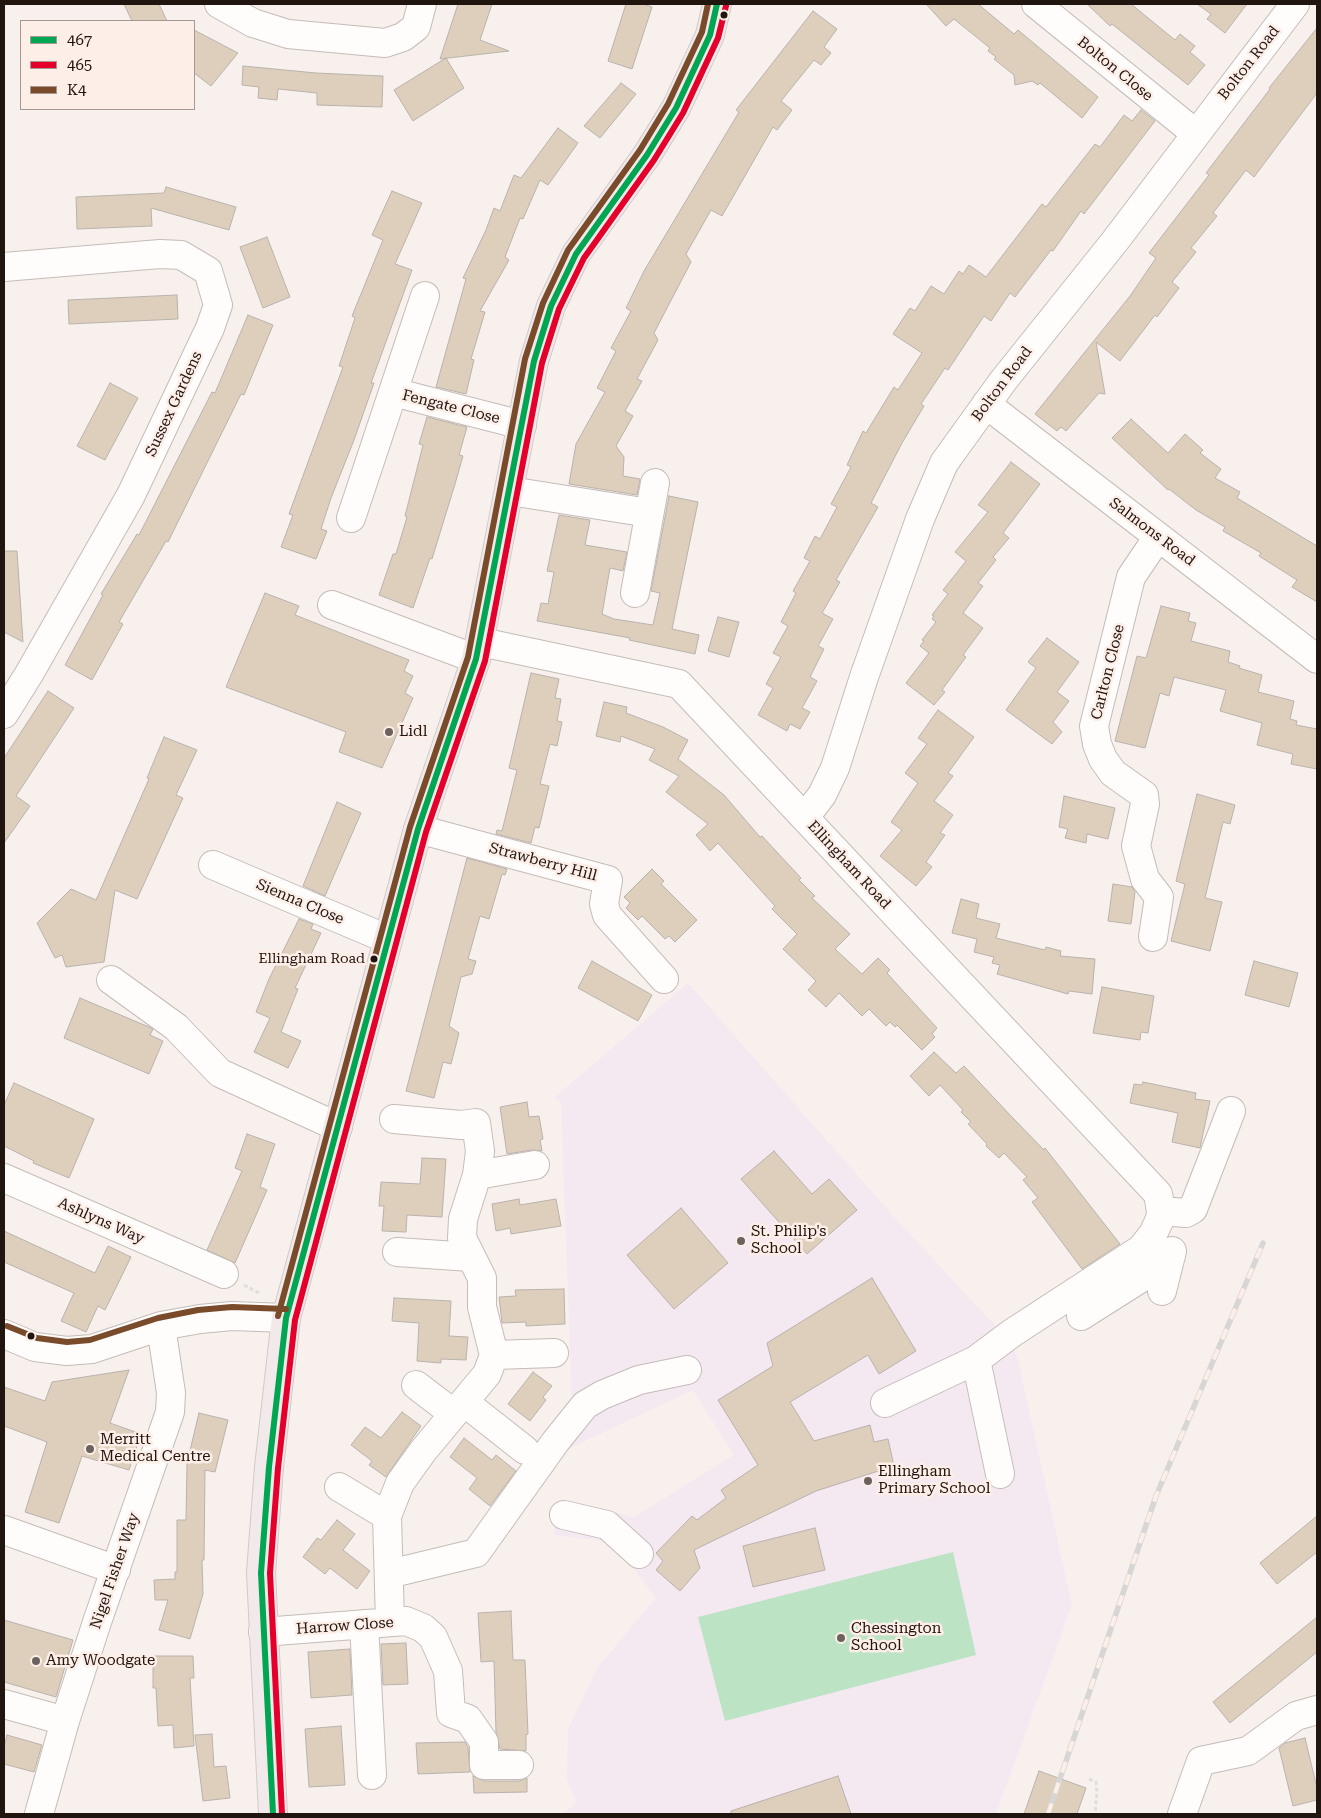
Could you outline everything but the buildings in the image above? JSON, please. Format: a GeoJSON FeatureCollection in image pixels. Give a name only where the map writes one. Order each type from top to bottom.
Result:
{"type":"FeatureCollection","features":[{"type":"Feature","properties":{"kind":"highway"},"geometry":{"type":"LineString","coordinates":[[274,1814],[261,1573],[264,1516],[286,1318],[418,829],[478,651],[534,361],[551,306],[576,254],[647,155],[676,108],[710,35],[717,4]]}},
{"type":"Feature","properties":{"kind":"street"},"geometry":{"type":"LineString","coordinates":[[219,4],[253,23],[288,34],[385,43],[403,37],[416,27],[422,4]]}},
{"type":"Feature","properties":{"kind":"street","name":"Bolton Close"},"geometry":{"type":"LineString","coordinates":[[1036,4],[1195,133]]}},
{"type":"Feature","properties":{"kind":"street","name":"Bolton Road"},"geometry":{"type":"LineString","coordinates":[[805,817],[822,795],[835,768],[864,677],[920,519],[944,463],[986,404],[1115,241],[1195,133],[1295,4]]}},
{"type":"Feature","properties":{"kind":"street","name":"Sussex Gardens"},"geometry":{"type":"LineString","coordinates":[[4,267],[160,254],[182,255],[208,271],[218,305],[210,328],[131,495],[29,674],[4,714]]}},
{"type":"Feature","properties":{"kind":"street"},"geometry":{"type":"LineString","coordinates":[[393,392],[425,296]]}},
{"type":"Feature","properties":{"kind":"street","name":"Fengate Close"},"geometry":{"type":"LineString","coordinates":[[351,518],[393,392],[522,425]]}},
{"type":"Feature","properties":{"kind":"street","name":"Salmons Road"},"geometry":{"type":"LineString","coordinates":[[986,404],[1317,660]]}},
{"type":"Feature","properties":{"kind":"street"},"geometry":{"type":"LineString","coordinates":[[635,594],[655,482]]}},
{"type":"Feature","properties":{"kind":"street"},"geometry":{"type":"LineString","coordinates":[[510,491],[649,513]]}},
{"type":"Feature","properties":{"kind":"street","name":"Carlton Close"},"geometry":{"type":"LineString","coordinates":[[1153,937],[1159,897],[1145,879],[1136,846],[1145,804],[1144,795],[1113,773],[1103,759],[1096,744],[1094,726],[1131,577],[1158,537]]}},
{"type":"Feature","properties":{"kind":"street","name":"Ellingham Road"},"geometry":{"type":"LineString","coordinates":[[332,604],[478,651],[679,684],[805,817],[1163,1211]]}},
{"type":"Feature","properties":{"kind":"street","name":"Strawberry Hill"},"geometry":{"type":"LineString","coordinates":[[418,829],[608,880],[604,904],[607,915],[664,979]]}},
{"type":"Feature","properties":{"kind":"street","name":"Sienna Close"},"geometry":{"type":"LineString","coordinates":[[213,865],[387,939]]}},
{"type":"Feature","properties":{"kind":"street"},"geometry":{"type":"LineString","coordinates":[[111,980],[176,1027],[220,1072],[338,1127]]}},
{"type":"Feature","properties":{"kind":"street"},"geometry":{"type":"LineString","coordinates":[[1163,1211],[1186,1213],[1193,1209],[1231,1111]]}},
{"type":"Feature","properties":{"kind":"street"},"geometry":{"type":"LineString","coordinates":[[372,1775],[377,1623],[389,1574],[387,1516],[400,1483],[487,1374],[494,1355],[482,1307],[482,1278],[462,1238],[463,1219],[477,1175],[480,1151],[476,1124],[461,1125],[394,1119]]}},
{"type":"Feature","properties":{"kind":"street"},"geometry":{"type":"LineString","coordinates":[[477,1175],[535,1165]]}},
{"type":"Feature","properties":{"kind":"street","name":"Ashlyns Way"},"geometry":{"type":"LineString","coordinates":[[4,1178],[195,1269],[224,1274]]}},
{"type":"Feature","properties":{"kind":"street"},"geometry":{"type":"LineString","coordinates":[[1162,1291],[1171,1256],[1163,1211]]}},
{"type":"Feature","properties":{"kind":"street"},"geometry":{"type":"LineString","coordinates":[[885,1403],[976,1360],[1012,1333],[1131,1257],[1148,1242],[1163,1211]]}},
{"type":"Feature","properties":{"kind":"street"},"geometry":{"type":"LineString","coordinates":[[397,1252],[471,1257]]}},
{"type":"Feature","properties":{"kind":"street"},"geometry":{"type":"LineString","coordinates":[[1081,1316],[1149,1273],[1171,1256]]}},
{"type":"Feature","properties":{"kind":"street"},"geometry":{"type":"LineString","coordinates":[[4,1334],[35,1347],[67,1351],[92,1349],[161,1326],[232,1316],[286,1318]]}},
{"type":"Feature","properties":{"kind":"street","name":"Nigel Fisher Way"},"geometry":{"type":"LineString","coordinates":[[39,1814],[65,1721],[170,1412],[171,1393],[161,1326]]}},
{"type":"Feature","properties":{"kind":"street"},"geometry":{"type":"LineString","coordinates":[[494,1355],[554,1353]]}},
{"type":"Feature","properties":{"kind":"street"},"geometry":{"type":"LineString","coordinates":[[976,1360],[1000,1474]]}},
{"type":"Feature","properties":{"kind":"street"},"geometry":{"type":"LineString","coordinates":[[389,1574],[476,1553],[556,1441],[585,1405],[602,1395],[639,1380],[687,1370]]}},
{"type":"Feature","properties":{"kind":"street"},"geometry":{"type":"LineString","coordinates":[[416,1384],[459,1408],[525,1450]]}},
{"type":"Feature","properties":{"kind":"street"},"geometry":{"type":"LineString","coordinates":[[547,1486],[544,1474],[556,1441]]}},
{"type":"Feature","properties":{"kind":"street"},"geometry":{"type":"LineString","coordinates":[[339,1487],[387,1516]]}},
{"type":"Feature","properties":{"kind":"street"},"geometry":{"type":"LineString","coordinates":[[564,1515],[607,1525],[639,1554]]}},
{"type":"Feature","properties":{"kind":"street"},"geometry":{"type":"LineString","coordinates":[[4,1530],[116,1570]]}},
{"type":"Feature","properties":{"kind":"street","name":"Harrow Close"},"geometry":{"type":"LineString","coordinates":[[263,1632],[406,1622],[423,1628],[433,1637],[448,1671],[451,1713],[468,1719],[484,1742],[484,1765],[519,1765]]}},
{"type":"Feature","properties":{"kind":"street"},"geometry":{"type":"LineString","coordinates":[[4,1704],[65,1721]]}},
{"type":"Feature","properties":{"kind":"street"},"geometry":{"type":"LineString","coordinates":[[1182,1814],[1201,1760],[1248,1751],[1296,1716],[1317,1710]]}},
{"type":"Feature","properties":{"kind":"path"},"geometry":{"type":"LineString","coordinates":[[224,1274],[259,1293],[294,1288]]}},
{"type":"Feature","properties":{"kind":"path"},"geometry":{"type":"LineString","coordinates":[[1089,1779],[1096,1782],[1095,1814]]}},
{"type":"Feature","properties":{"kind":"shaded area"},"geometry":{"type":"Polygon","coordinates":[[[688,983],[896,1219],[1000,1331],[1017,1356],[1072,1605],[996,1814],[565,1814],[576,1803],[567,1779],[568,1730],[597,1668],[656,1598],[614,1542],[554,1535],[560,1500],[634,1517],[734,1455],[693,1390],[568,1449],[549,1426],[572,1404],[561,1102],[554,1098],[688,983]]]}},
{"type":"Feature","properties":{"kind":"green space"},"geometry":{"type":"Polygon","coordinates":[[[953,1552],[976,1655],[725,1721],[698,1617],[953,1552]]]}},
{"type":"Feature","properties":{"kind":"railway"},"geometry":{"type":"LineString","coordinates":[[1048,1814],[1156,1496],[1263,1243]]}},
{"type":"Feature","properties":{"kind":"transit line","name":"K4"},"geometry":{"type":"LineString","coordinates":[[278,1316],[410,827],[468,657],[525,359],[543,303],[568,250],[640,150],[668,104],[702,32],[708,4]]}},
{"type":"Feature","properties":{"kind":"transit line","name":"467"},"geometry":{"type":"LineString","coordinates":[[273,1814],[261,1573],[269,1467],[286,1318],[418,829],[476,659],[534,361],[551,306],[576,254],[647,155],[676,108],[710,35],[717,4]]}},
{"type":"Feature","properties":{"kind":"transit line","name":"465"},"geometry":{"type":"LineString","coordinates":[[282,1814],[270,1573],[278,1468],[295,1320],[426,832],[485,661],[542,363],[559,309],[584,258],[654,160],[683,113],[718,38],[726,6]]}},
{"type":"Feature","properties":{"kind":"transit line","name":"K4"},"geometry":{"type":"LineString","coordinates":[[7,1326],[37,1338],[67,1342],[90,1340],[158,1318],[198,1310],[232,1307],[286,1309]]}},
{"type":"Feature","properties":{"kind":"place","name":"Lidl"},"geometry":{"type":"Point","coordinates":[389,732]}},
{"type":"Feature","properties":{"kind":"place","name":"Ellingham Road"},"geometry":{"type":"Point","coordinates":[374,959]}},
{"type":"Feature","properties":{"kind":"place","name":"St. Philip's School"},"geometry":{"type":"Point","coordinates":[741,1241]}},
{"type":"Feature","properties":{"kind":"place","name":"Merritt Medical Centre"},"geometry":{"type":"Point","coordinates":[90,1449]}},
{"type":"Feature","properties":{"kind":"place","name":"Ellingham Primary School"},"geometry":{"type":"Point","coordinates":[868,1481]}},
{"type":"Feature","properties":{"kind":"place","name":"Chessington School"},"geometry":{"type":"Point","coordinates":[841,1638]}},
{"type":"Feature","properties":{"kind":"place","name":"Amy Woodgate"},"geometry":{"type":"Point","coordinates":[36,1661]}}]}
